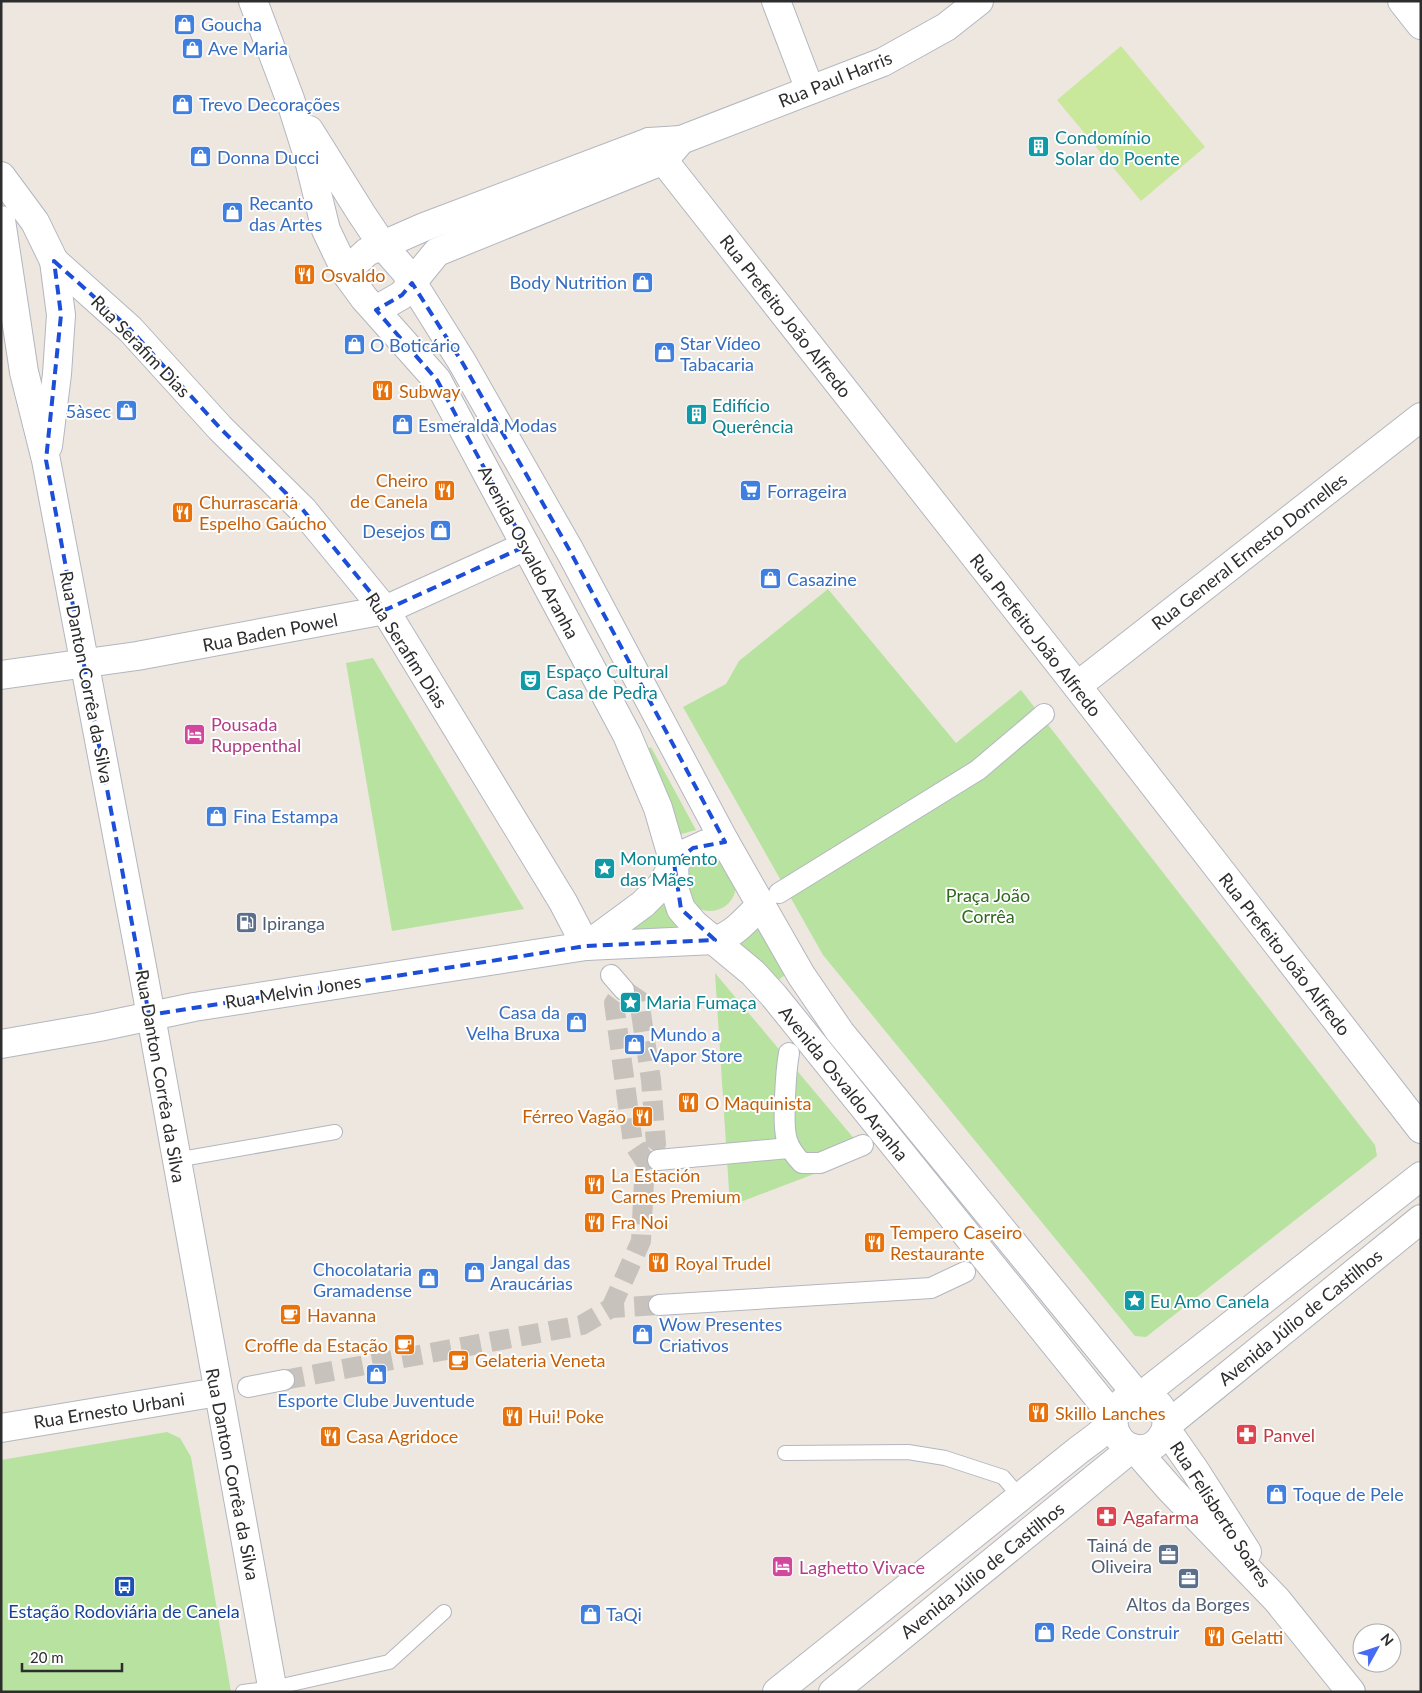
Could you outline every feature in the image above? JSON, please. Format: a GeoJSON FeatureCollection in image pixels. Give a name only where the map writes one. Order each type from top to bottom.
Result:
{"type":"FeatureCollection","features":[{"type":"Feature","properties":{"kind":"street","name":"Avenida Osvaldo Aranha"},"geometry":{"type":"LineString","coordinates":[[253,1],[290,99],[308,156],[326,230],[355,288],[438,380],[627,735],[658,808],[674,863],[675,891],[681,909],[694,924],[753,973],[774,996],[1113,1419],[1116,1436],[1121,1442],[1134,1449]]}},
{"type":"Feature","properties":{"kind":"street"},"geometry":{"type":"LineString","coordinates":[[776,1],[810,90]]}},
{"type":"Feature","properties":{"kind":"street","name":"Rua Paul Harris"},"geometry":{"type":"LineString","coordinates":[[383,246],[424,227],[488,217],[883,62],[946,27],[979,1]]}},
{"type":"Feature","properties":{"kind":"street"},"geometry":{"type":"LineString","coordinates":[[1402,1],[1421,25]]}},
{"type":"Feature","properties":{"kind":"street","name":"Avenida Osvaldo Aranha"},"geometry":{"type":"LineString","coordinates":[[290,99],[383,246],[412,283],[462,362],[570,551],[725,842],[771,899],[801,975],[840,1032],[1140,1396],[1157,1402],[1163,1409],[1166,1427]]}},
{"type":"Feature","properties":{"kind":"street","name":"Rua Prefeito João Alfredo"},"geometry":{"type":"LineString","coordinates":[[665,147],[1077,686],[1421,1129]]}},
{"type":"Feature","properties":{"kind":"street","name":"Rua Danton Corrêa da Silva"},"geometry":{"type":"LineString","coordinates":[[1,176],[35,222],[54,261],[62,315],[57,374],[46,460]]}},
{"type":"Feature","properties":{"kind":"street","name":"Rua Paul Harris"},"geometry":{"type":"LineString","coordinates":[[412,283],[437,252],[488,217]]}},
{"type":"Feature","properties":{"kind":"street","name":"Rua Danton Corrêa da Silva"},"geometry":{"type":"LineString","coordinates":[[2,222],[24,372],[46,460],[143,972],[149,1015],[162,1074],[273,1690]]}},
{"type":"Feature","properties":{"kind":"street","name":"Rua Serafim Dias"},"geometry":{"type":"LineString","coordinates":[[2,222],[54,261],[130,329],[220,428],[303,510],[385,610],[558,893],[586,946]]}},
{"type":"Feature","properties":{"kind":"street"},"geometry":{"type":"LineString","coordinates":[[348,276],[354,264],[367,252],[383,246]]}},
{"type":"Feature","properties":{"kind":"street"},"geometry":{"type":"LineString","coordinates":[[376,310],[402,295],[412,283]]}},
{"type":"Feature","properties":{"kind":"street","name":"Rua General Ernesto Dornelles"},"geometry":{"type":"LineString","coordinates":[[1077,686],[1421,417]]}},
{"type":"Feature","properties":{"kind":"street","name":"Rua Baden Powel"},"geometry":{"type":"LineString","coordinates":[[1,675],[137,656],[385,610],[526,546]]}},
{"type":"Feature","properties":{"kind":"street"},"geometry":{"type":"LineString","coordinates":[[715,940],[725,937],[771,899],[978,770],[1044,714]]}},
{"type":"Feature","properties":{"kind":"street"},"geometry":{"type":"LineString","coordinates":[[674,863],[693,848],[706,844],[725,842]]}},
{"type":"Feature","properties":{"kind":"street","name":"Rua Melvin Jones"},"geometry":{"type":"LineString","coordinates":[[586,946],[636,910],[662,885],[674,863]]}},
{"type":"Feature","properties":{"kind":"street","name":"Rua Melvin Jones"},"geometry":{"type":"LineString","coordinates":[[1,1044],[149,1015],[586,946],[715,940]]}},
{"type":"Feature","properties":{"kind":"street"},"geometry":{"type":"LineString","coordinates":[[789,1053],[786,1066],[786,1138],[789,1148],[802,1163],[811,1164],[820,1163],[863,1145]]}},
{"type":"Feature","properties":{"kind":"street"},"geometry":{"type":"LineString","coordinates":[[658,1160],[789,1148]]}},
{"type":"Feature","properties":{"kind":"street","name":"Avenida Júlio de Castilhos"},"geometry":{"type":"LineString","coordinates":[[777,1692],[1020,1497],[1113,1419],[1119,1405],[1125,1400],[1140,1396],[1421,1176]]}},
{"type":"Feature","properties":{"kind":"street","name":"Avenida Júlio de Castilhos"},"geometry":{"type":"LineString","coordinates":[[833,1692],[927,1613],[1134,1449],[1152,1447],[1159,1442],[1166,1427],[1421,1219]]}},
{"type":"Feature","properties":{"kind":"street"},"geometry":{"type":"LineString","coordinates":[[659,1305],[931,1288],[965,1272]]}},
{"type":"Feature","properties":{"kind":"street"},"geometry":{"type":"LineString","coordinates":[[248,1387],[284,1380]]}},
{"type":"Feature","properties":{"kind":"street","name":"Rua Ernesto Urbani"},"geometry":{"type":"LineString","coordinates":[[1,1428],[218,1392]]}},
{"type":"Feature","properties":{"kind":"street","name":"Rua Felisberto Soares"},"geometry":{"type":"LineString","coordinates":[[1166,1427],[1277,1600]]}},
{"type":"Feature","properties":{"kind":"street","name":"Rua Felisberto Soares"},"geometry":{"type":"LineString","coordinates":[[1134,1449],[1277,1600],[1351,1692]]}},
{"type":"Feature","properties":{"kind":"street"},"geometry":{"type":"LineString","coordinates":[[984,1526],[1005,1552]]}},
{"type":"Feature","properties":{"kind":"street"},"geometry":{"type":"LineString","coordinates":[[905,1588],[927,1613]]}},
{"type":"Feature","properties":{"kind":"lane"},"geometry":{"type":"LineString","coordinates":[[176,1160],[335,1132]]}},
{"type":"Feature","properties":{"kind":"lane"},"geometry":{"type":"LineString","coordinates":[[786,1453],[908,1452],[945,1458],[1003,1477],[1020,1497]]}},
{"type":"Feature","properties":{"kind":"lane"},"geometry":{"type":"LineString","coordinates":[[243,1692],[273,1690],[390,1662],[444,1612]]}},
{"type":"Feature","properties":{"kind":"highlighted area"},"geometry":{"type":"Polygon","coordinates":[[[54,261],[130,329],[220,428],[303,510],[385,610],[526,546],[437,380],[376,310],[402,295],[412,283],[462,362],[570,551],[725,842],[693,848],[674,863],[681,909],[715,940],[586,946],[149,1015],[46,460],[61,315],[54,261]]]}},
{"type":"Feature","properties":{"kind":"green space"},"geometry":{"type":"Polygon","coordinates":[[[1121,46],[1205,147],[1141,201],[1057,100],[1121,46]]]}},
{"type":"Feature","properties":{"kind":"green space","name":"Praça João Corrêa"},"geometry":{"type":"Polygon","coordinates":[[[828,589],[956,743],[1021,690],[1375,1145],[1377,1156],[1146,1337],[1135,1336],[823,955],[683,707],[726,684],[739,661],[828,589]]]}},
{"type":"Feature","properties":{"kind":"green space"},"geometry":{"type":"Polygon","coordinates":[[[373,658],[524,909],[392,931],[346,663],[373,658]]]}},
{"type":"Feature","properties":{"kind":"green space"},"geometry":{"type":"Polygon","coordinates":[[[651,747],[696,830],[678,835],[644,751],[651,747]]]}},
{"type":"Feature","properties":{"kind":"green space"},"geometry":{"type":"Polygon","coordinates":[[[710,859],[720,861],[728,867],[734,875],[736,885],[734,895],[728,903],[720,909],[710,911],[700,909],[692,903],[686,895],[684,885],[686,875],[692,867],[700,861],[710,859]]]}},
{"type":"Feature","properties":{"kind":"green space"},"geometry":{"type":"Polygon","coordinates":[[[662,900],[671,917],[686,936],[621,936],[662,900]]]}},
{"type":"Feature","properties":{"kind":"green space"},"geometry":{"type":"Polygon","coordinates":[[[755,922],[785,975],[777,981],[733,941],[755,922]]]}},
{"type":"Feature","properties":{"kind":"green space"},"geometry":{"type":"Polygon","coordinates":[[[715,973],[867,1154],[730,1206],[715,973]]]}},
{"type":"Feature","properties":{"kind":"green space"},"geometry":{"type":"Polygon","coordinates":[[[167,1432],[180,1438],[191,1457],[231,1692],[1,1692],[1,1460],[167,1432]]]}},
{"type":"Feature","properties":{"kind":"tunnel"},"geometry":{"type":"LineString","coordinates":[[624,990],[639,1000],[651,1080],[656,1144],[645,1161],[633,1143],[614,1003],[624,990]]}},
{"type":"Feature","properties":{"kind":"tunnel"},"geometry":{"type":"LineString","coordinates":[[611,1308],[641,1241],[645,1161]]}},
{"type":"Feature","properties":{"kind":"tunnel"},"geometry":{"type":"LineString","coordinates":[[284,1380],[582,1325],[611,1308],[659,1305]]}},
{"type":"Feature","properties":{"kind":"place","name":"Goucha"},"geometry":{"type":"Point","coordinates":[185,24]}},
{"type":"Feature","properties":{"kind":"place","name":"Ave Maria"},"geometry":{"type":"Point","coordinates":[192,48]}},
{"type":"Feature","properties":{"kind":"place","name":"Trevo Decorações"},"geometry":{"type":"Point","coordinates":[183,104]}},
{"type":"Feature","properties":{"kind":"place","name":"Condomínio Solar do Poente"},"geometry":{"type":"Point","coordinates":[1039,147]}},
{"type":"Feature","properties":{"kind":"place","name":"Donna Ducci"},"geometry":{"type":"Point","coordinates":[201,157]}},
{"type":"Feature","properties":{"kind":"place","name":"Recanto das Artes"},"geometry":{"type":"Point","coordinates":[233,213]}},
{"type":"Feature","properties":{"kind":"place","name":"Osvaldo"},"geometry":{"type":"Point","coordinates":[305,275]}},
{"type":"Feature","properties":{"kind":"place","name":"Body Nutrition"},"geometry":{"type":"Point","coordinates":[643,282]}},
{"type":"Feature","properties":{"kind":"place","name":"O Boticário"},"geometry":{"type":"Point","coordinates":[354,345]}},
{"type":"Feature","properties":{"kind":"place","name":"Star Vídeo Tabacaria"},"geometry":{"type":"Point","coordinates":[664,353]}},
{"type":"Feature","properties":{"kind":"place","name":"Subway"},"geometry":{"type":"Point","coordinates":[383,391]}},
{"type":"Feature","properties":{"kind":"place","name":"5àsec"},"geometry":{"type":"Point","coordinates":[127,411]}},
{"type":"Feature","properties":{"kind":"place","name":"Edifício Querência"},"geometry":{"type":"Point","coordinates":[696,415]}},
{"type":"Feature","properties":{"kind":"place","name":"Esmeralda Modas"},"geometry":{"type":"Point","coordinates":[402,425]}},
{"type":"Feature","properties":{"kind":"place","name":"Cheiro de Canela"},"geometry":{"type":"Point","coordinates":[444,490]}},
{"type":"Feature","properties":{"kind":"place","name":"Forrageira"},"geometry":{"type":"Point","coordinates":[751,491]}},
{"type":"Feature","properties":{"kind":"place","name":"Churrascaria Espelho Gaúcho"},"geometry":{"type":"Point","coordinates":[183,512]}},
{"type":"Feature","properties":{"kind":"place","name":"Desejos"},"geometry":{"type":"Point","coordinates":[441,531]}},
{"type":"Feature","properties":{"kind":"place","name":"Casazine"},"geometry":{"type":"Point","coordinates":[771,579]}},
{"type":"Feature","properties":{"kind":"place","name":"Espaço Cultural Casa de Pedra"},"geometry":{"type":"Point","coordinates":[530,681]}},
{"type":"Feature","properties":{"kind":"place","name":"Pousada Ruppenthal"},"geometry":{"type":"Point","coordinates":[195,734]}},
{"type":"Feature","properties":{"kind":"place","name":"Fina Estampa"},"geometry":{"type":"Point","coordinates":[217,816]}},
{"type":"Feature","properties":{"kind":"place","name":"Monumento das Mães"},"geometry":{"type":"Point","coordinates":[604,868]}},
{"type":"Feature","properties":{"kind":"place","name":"Ipiranga"},"geometry":{"type":"Point","coordinates":[246,923]}},
{"type":"Feature","properties":{"kind":"place","name":"Maria Fumaça"},"geometry":{"type":"Point","coordinates":[630,1002]}},
{"type":"Feature","properties":{"kind":"place","name":"Casa da Velha Bruxa"},"geometry":{"type":"Point","coordinates":[576,1022]}},
{"type":"Feature","properties":{"kind":"place","name":"Mundo a Vapor Store"},"geometry":{"type":"Point","coordinates":[634,1044]}},
{"type":"Feature","properties":{"kind":"place","name":"O Maquinista"},"geometry":{"type":"Point","coordinates":[689,1103]}},
{"type":"Feature","properties":{"kind":"place","name":"Férreo Vagão"},"geometry":{"type":"Point","coordinates":[642,1116]}},
{"type":"Feature","properties":{"kind":"place","name":"La Estación Carnes Premium"},"geometry":{"type":"Point","coordinates":[595,1185]}},
{"type":"Feature","properties":{"kind":"place","name":"Fra Noi"},"geometry":{"type":"Point","coordinates":[595,1222]}},
{"type":"Feature","properties":{"kind":"place","name":"Tempero Caseiro Restaurante"},"geometry":{"type":"Point","coordinates":[874,1242]}},
{"type":"Feature","properties":{"kind":"place","name":"Royal Trudel"},"geometry":{"type":"Point","coordinates":[659,1263]}},
{"type":"Feature","properties":{"kind":"place","name":"Jangal das Araucárias"},"geometry":{"type":"Point","coordinates":[474,1272]}},
{"type":"Feature","properties":{"kind":"place","name":"Chocolataria Gramadense"},"geometry":{"type":"Point","coordinates":[428,1279]}},
{"type":"Feature","properties":{"kind":"place","name":"Eu Amo Canela"},"geometry":{"type":"Point","coordinates":[1134,1301]}},
{"type":"Feature","properties":{"kind":"place","name":"Havanna"},"geometry":{"type":"Point","coordinates":[291,1315]}},
{"type":"Feature","properties":{"kind":"place","name":"Wow Presentes Criativos"},"geometry":{"type":"Point","coordinates":[643,1334]}},
{"type":"Feature","properties":{"kind":"place","name":"Croffle da Estação"},"geometry":{"type":"Point","coordinates":[404,1345]}},
{"type":"Feature","properties":{"kind":"place","name":"Gelateria Veneta"},"geometry":{"type":"Point","coordinates":[459,1360]}},
{"type":"Feature","properties":{"kind":"place","name":"Esporte Clube Juventude"},"geometry":{"type":"Point","coordinates":[376,1375]}},
{"type":"Feature","properties":{"kind":"place","name":"Skillo Lanches"},"geometry":{"type":"Point","coordinates":[1039,1413]}},
{"type":"Feature","properties":{"kind":"place","name":"Hui! Poke"},"geometry":{"type":"Point","coordinates":[512,1416]}},
{"type":"Feature","properties":{"kind":"place","name":"Panvel"},"geometry":{"type":"Point","coordinates":[1247,1435]}},
{"type":"Feature","properties":{"kind":"place","name":"Casa Agridoce"},"geometry":{"type":"Point","coordinates":[330,1436]}},
{"type":"Feature","properties":{"kind":"place","name":"Toque de Pele"},"geometry":{"type":"Point","coordinates":[1277,1494]}},
{"type":"Feature","properties":{"kind":"place","name":"Agafarma"},"geometry":{"type":"Point","coordinates":[1107,1517]}},
{"type":"Feature","properties":{"kind":"place","name":"Tainá de Oliveira"},"geometry":{"type":"Point","coordinates":[1168,1555]}},
{"type":"Feature","properties":{"kind":"place","name":"Laghetto Vivace"},"geometry":{"type":"Point","coordinates":[783,1567]}},
{"type":"Feature","properties":{"kind":"place","name":"Altos da Borges"},"geometry":{"type":"Point","coordinates":[1188,1579]}},
{"type":"Feature","properties":{"kind":"place","name":"Estação Rodoviária de Canela"},"geometry":{"type":"Point","coordinates":[124,1586]}},
{"type":"Feature","properties":{"kind":"place","name":"TaQi"},"geometry":{"type":"Point","coordinates":[590,1614]}},
{"type":"Feature","properties":{"kind":"place","name":"Rede Construir"},"geometry":{"type":"Point","coordinates":[1045,1632]}},
{"type":"Feature","properties":{"kind":"place","name":"Gelatti"},"geometry":{"type":"Point","coordinates":[1215,1637]}}]}
